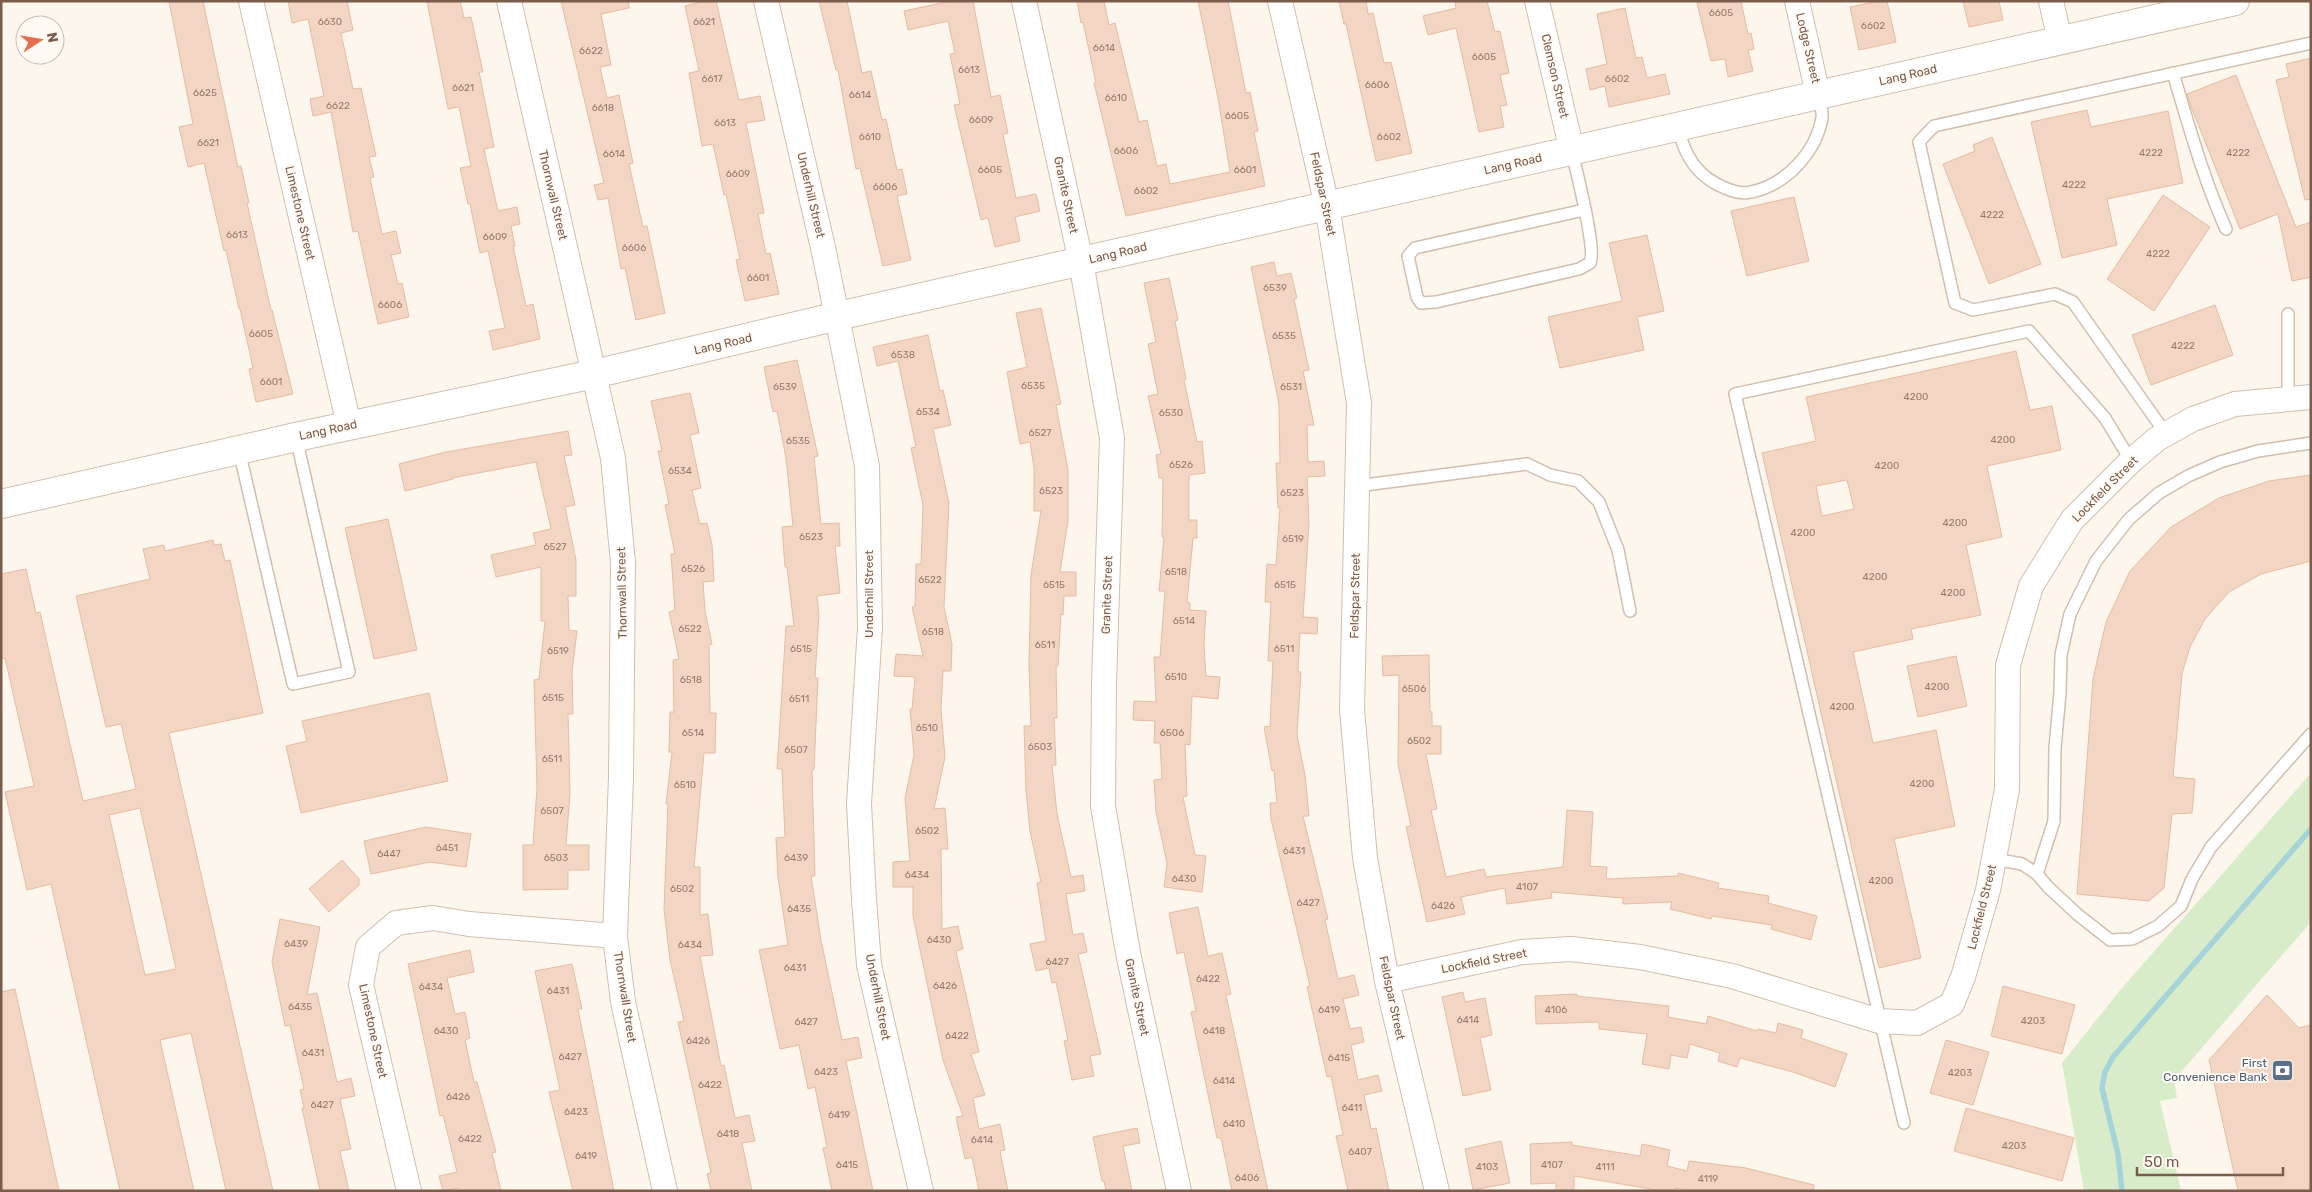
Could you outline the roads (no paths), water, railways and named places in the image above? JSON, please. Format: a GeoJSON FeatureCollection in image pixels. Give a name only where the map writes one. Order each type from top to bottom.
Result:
{"type":"FeatureCollection","features":[{"type":"Feature","properties":{"kind":"street","name":"Limestone Street"},"geometry":{"type":"LineString","coordinates":[[251,1],[349,425]]}},
{"type":"Feature","properties":{"kind":"street","name":"Thornwall Street"},"geometry":{"type":"LineString","coordinates":[[510,1],[614,458],[623,563],[621,777],[615,936],[623,1002],[665,1191]]}},
{"type":"Feature","properties":{"kind":"street","name":"Underhill Street"},"geometry":{"type":"LineString","coordinates":[[766,1],[838,316],[867,466],[870,627],[859,804],[864,899],[869,965],[921,1191]]}},
{"type":"Feature","properties":{"kind":"street","name":"Granite Street"},"geometry":{"type":"LineString","coordinates":[[1024,1],[1081,262],[1112,438],[1104,684],[1103,806],[1128,953],[1179,1191]]}},
{"type":"Feature","properties":{"kind":"street","name":"Feldspar Street"},"geometry":{"type":"LineString","coordinates":[[1280,1],[1327,206],[1359,403],[1352,709],[1365,858],[1387,981],[1437,1191]]}},
{"type":"Feature","properties":{"kind":"street","name":"Clemson Street"},"geometry":{"type":"LineString","coordinates":[[1537,1],[1572,151]]}},
{"type":"Feature","properties":{"kind":"street","name":"Lodge Street"},"geometry":{"type":"LineString","coordinates":[[1797,1],[1818,95]]}},
{"type":"Feature","properties":{"kind":"street"},"geometry":{"type":"LineString","coordinates":[[2052,1],[2060,41]]}},
{"type":"Feature","properties":{"kind":"street","name":"Lang Road"},"geometry":{"type":"LineString","coordinates":[[1,504],[296,436],[594,374],[838,316],[2235,1]]}},
{"type":"Feature","properties":{"kind":"street","name":"Lockfield Street"},"geometry":{"type":"LineString","coordinates":[[1387,981],[1522,952],[1571,949],[1640,957],[1732,976],[1880,1021],[1917,1024],[1952,1004],[1963,978],[1977,931],[1994,858],[2007,789],[2008,665],[2032,586],[2072,520],[2131,461],[2166,434],[2193,419],[2235,404],[2299,397]]}},
{"type":"Feature","properties":{"kind":"street","name":"Limestone Street"},"geometry":{"type":"LineString","coordinates":[[409,1191],[361,985],[368,947],[396,922],[433,918],[469,924],[615,936]]}},
{"type":"Feature","properties":{"kind":"lane"},"geometry":{"type":"LineString","coordinates":[[2166,434],[2073,302],[2055,294],[1973,310],[1955,303],[1919,142],[1934,126],[2311,43]]}},
{"type":"Feature","properties":{"kind":"lane"},"geometry":{"type":"LineString","coordinates":[[2173,73],[2194,151],[2226,229]]}},
{"type":"Feature","properties":{"kind":"lane"},"geometry":{"type":"LineString","coordinates":[[1678,127],[1682,144],[1690,160],[1701,174],[1716,184],[1732,191],[1750,193],[1777,181],[1789,173],[1805,157],[1816,137],[1822,116],[1818,95]]}},
{"type":"Feature","properties":{"kind":"lane"},"geometry":{"type":"LineString","coordinates":[[1572,151],[1584,210],[1592,253],[1590,263],[1585,267],[1436,302],[1421,303],[1417,297],[1408,256],[1415,248],[1584,210]]}},
{"type":"Feature","properties":{"kind":"lane"},"geometry":{"type":"LineString","coordinates":[[2288,314],[2299,397]]}},
{"type":"Feature","properties":{"kind":"lane"},"geometry":{"type":"LineString","coordinates":[[1904,1123],[1735,394],[2030,331],[2105,418],[2131,461]]}},
{"type":"Feature","properties":{"kind":"lane"},"geometry":{"type":"LineString","coordinates":[[239,450],[293,684],[349,672],[296,436]]}},
{"type":"Feature","properties":{"kind":"lane"},"geometry":{"type":"LineString","coordinates":[[2037,874],[2054,821],[2054,748],[2060,693],[2061,655],[2070,614],[2096,560],[2129,519],[2159,493],[2188,476],[2220,462],[2258,451],[2311,443]]}},
{"type":"Feature","properties":{"kind":"lane"},"geometry":{"type":"LineString","coordinates":[[1357,486],[1527,464],[1550,475],[1578,481],[1599,502],[1618,550],[1630,611]]}},
{"type":"Feature","properties":{"kind":"lane"},"geometry":{"type":"LineString","coordinates":[[1994,858],[2022,864],[2037,874],[2077,914],[2110,940],[2132,939],[2158,926],[2181,906],[2192,880],[2212,847],[2311,734]]}},
{"type":"Feature","properties":{"kind":"waterway"},"geometry":{"type":"LineString","coordinates":[[2122,1191],[2118,1154],[2102,1088],[2105,1072],[2113,1057],[2311,829]]}},
{"type":"Feature","properties":{"kind":"place","name":"First Convenience Bank"},"geometry":{"type":"Point","coordinates":[2283,1070]}}]}
